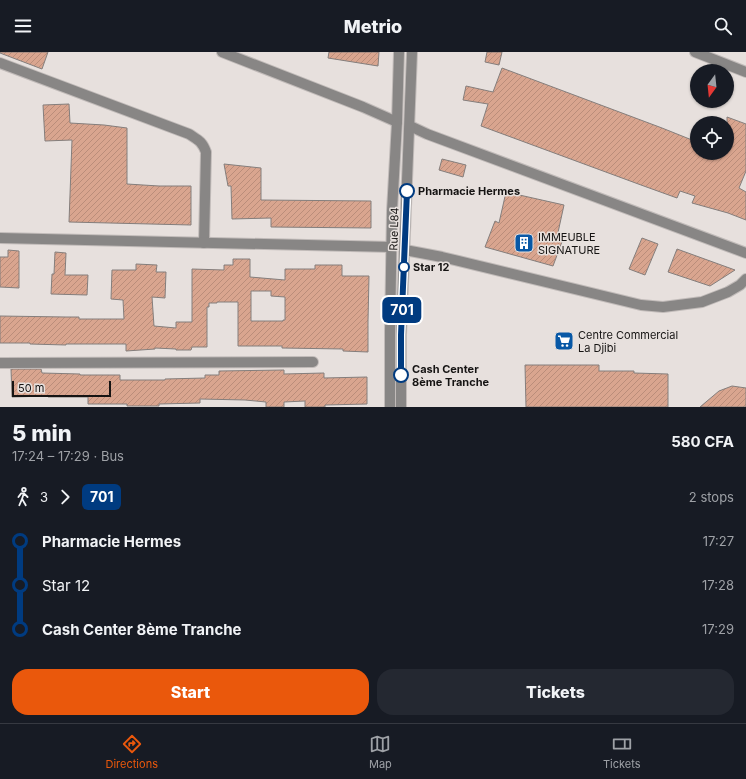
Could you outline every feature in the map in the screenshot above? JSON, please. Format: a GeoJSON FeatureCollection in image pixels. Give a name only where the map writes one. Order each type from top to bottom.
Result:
{"type":"FeatureCollection","features":[{"type":"Feature","properties":{"kind":"street"},"geometry":{"type":"LineString","coordinates":[[222,52],[363,107],[397,122]]}},
{"type":"Feature","properties":{"kind":"street","name":"Rue L84"},"geometry":{"type":"LineString","coordinates":[[390,407],[392,211],[399,52]]}},
{"type":"Feature","properties":{"kind":"street","name":"Rue L84"},"geometry":{"type":"LineString","coordinates":[[401,407],[401,335],[412,52]]}},
{"type":"Feature","properties":{"kind":"street"},"geometry":{"type":"LineString","coordinates":[[695,52],[746,72]]}},
{"type":"Feature","properties":{"kind":"street"},"geometry":{"type":"LineString","coordinates":[[0,63],[189,134],[203,145],[206,152],[204,243]]}},
{"type":"Feature","properties":{"kind":"street"},"geometry":{"type":"LineString","coordinates":[[410,126],[427,134],[746,253]]}},
{"type":"Feature","properties":{"kind":"street"},"geometry":{"type":"LineString","coordinates":[[0,238],[392,247]]}},
{"type":"Feature","properties":{"kind":"street"},"geometry":{"type":"LineString","coordinates":[[405,250],[442,257],[641,305],[663,307],[702,302],[728,292],[740,285],[746,279]]}},
{"type":"Feature","properties":{"kind":"street"},"geometry":{"type":"LineString","coordinates":[[0,363],[313,362]]}},
{"type":"Feature","properties":{"kind":"building"},"geometry":{"type":"Polygon","coordinates":[[[0,52],[48,52],[42,69],[0,52]]]}},
{"type":"Feature","properties":{"kind":"building"},"geometry":{"type":"Polygon","coordinates":[[[329,52],[379,52],[378,66],[328,58],[329,52]]]}},
{"type":"Feature","properties":{"kind":"building"},"geometry":{"type":"Polygon","coordinates":[[[487,52],[502,52],[499,65],[485,62],[487,52]]]}},
{"type":"Feature","properties":{"kind":"building"},"geometry":{"type":"Polygon","coordinates":[[[502,68],[690,139],[690,160],[734,160],[734,120],[746,124],[746,171],[739,188],[746,192],[746,220],[728,213],[692,203],[695,196],[680,191],[677,198],[481,126],[488,104],[463,100],[466,86],[493,92],[502,68]]]}},
{"type":"Feature","properties":{"kind":"building"},"geometry":{"type":"Polygon","coordinates":[[[69,104],[70,123],[127,128],[127,184],[191,186],[191,225],[69,222],[72,140],[45,141],[43,105],[69,104]]]}},
{"type":"Feature","properties":{"kind":"building"},"geometry":{"type":"Polygon","coordinates":[[[442,159],[466,165],[463,177],[439,170],[442,159]]]}},
{"type":"Feature","properties":{"kind":"building"},"geometry":{"type":"Polygon","coordinates":[[[224,164],[261,168],[261,200],[371,201],[371,228],[271,227],[271,218],[232,219],[231,186],[228,186],[224,164]]]}},
{"type":"Feature","properties":{"kind":"building"},"geometry":{"type":"Polygon","coordinates":[[[506,192],[564,205],[557,237],[563,239],[553,266],[485,247],[495,221],[499,223],[506,192]]]}},
{"type":"Feature","properties":{"kind":"building"},"geometry":{"type":"Polygon","coordinates":[[[642,238],[658,244],[645,275],[629,269],[642,238]]]}},
{"type":"Feature","properties":{"kind":"building"},"geometry":{"type":"Polygon","coordinates":[[[677,249],[735,270],[710,286],[668,272],[677,249]]]}},
{"type":"Feature","properties":{"kind":"building"},"geometry":{"type":"Polygon","coordinates":[[[8,250],[19,251],[19,288],[0,287],[0,257],[8,257],[8,250]]]}},
{"type":"Feature","properties":{"kind":"building"},"geometry":{"type":"Polygon","coordinates":[[[55,252],[66,253],[65,275],[88,275],[87,295],[51,294],[55,252]]]}},
{"type":"Feature","properties":{"kind":"building"},"geometry":{"type":"Polygon","coordinates":[[[233,259],[250,259],[250,277],[285,280],[285,269],[315,269],[315,265],[342,265],[342,276],[369,276],[368,352],[343,351],[343,349],[282,348],[282,346],[238,346],[238,302],[209,303],[209,307],[207,307],[207,347],[192,347],[191,350],[155,348],[126,351],[126,344],[66,345],[0,343],[0,316],[124,319],[123,300],[111,299],[112,270],[136,270],[136,264],[157,265],[156,272],[166,272],[165,298],[152,297],[154,326],[176,328],[176,322],[192,322],[192,269],[224,270],[224,265],[233,265],[233,259]],[[251,291],[251,321],[285,320],[285,297],[271,296],[271,291],[251,291]]]}},
{"type":"Feature","properties":{"kind":"building"},"geometry":{"type":"Polygon","coordinates":[[[525,365],[599,365],[599,371],[634,371],[634,373],[668,374],[668,407],[526,407],[525,365]]]}},
{"type":"Feature","properties":{"kind":"building"},"geometry":{"type":"Polygon","coordinates":[[[11,369],[41,369],[42,373],[120,375],[120,380],[205,378],[205,375],[219,375],[219,371],[284,370],[284,374],[324,373],[324,378],[367,377],[367,404],[305,407],[305,401],[284,402],[284,407],[266,407],[266,402],[200,399],[200,403],[159,404],[159,406],[127,406],[127,404],[88,404],[88,397],[12,397],[11,369]]]}},
{"type":"Feature","properties":{"kind":"building"},"geometry":{"type":"Polygon","coordinates":[[[732,386],[746,388],[746,407],[700,407],[719,391],[732,386]]]}},
{"type":"Feature","properties":{"kind":"bus line","name":"701"},"geometry":{"type":"LineString","coordinates":[[401,375],[401,335],[407,191]]}},
{"type":"Feature","properties":{"kind":"place","name":"Pharmacie Hermes"},"geometry":{"type":"Point","coordinates":[407,191]}},
{"type":"Feature","properties":{"kind":"place","name":"IMMEUBLE SIGNATURE"},"geometry":{"type":"Point","coordinates":[524,243]}},
{"type":"Feature","properties":{"kind":"place","name":"Star 12"},"geometry":{"type":"Point","coordinates":[404,267]}},
{"type":"Feature","properties":{"kind":"place","name":"Centre Commercial La Djibi"},"geometry":{"type":"Point","coordinates":[564,341]}},
{"type":"Feature","properties":{"kind":"place","name":"Cash Center 8ème Tranche"},"geometry":{"type":"Point","coordinates":[401,375]}}]}
